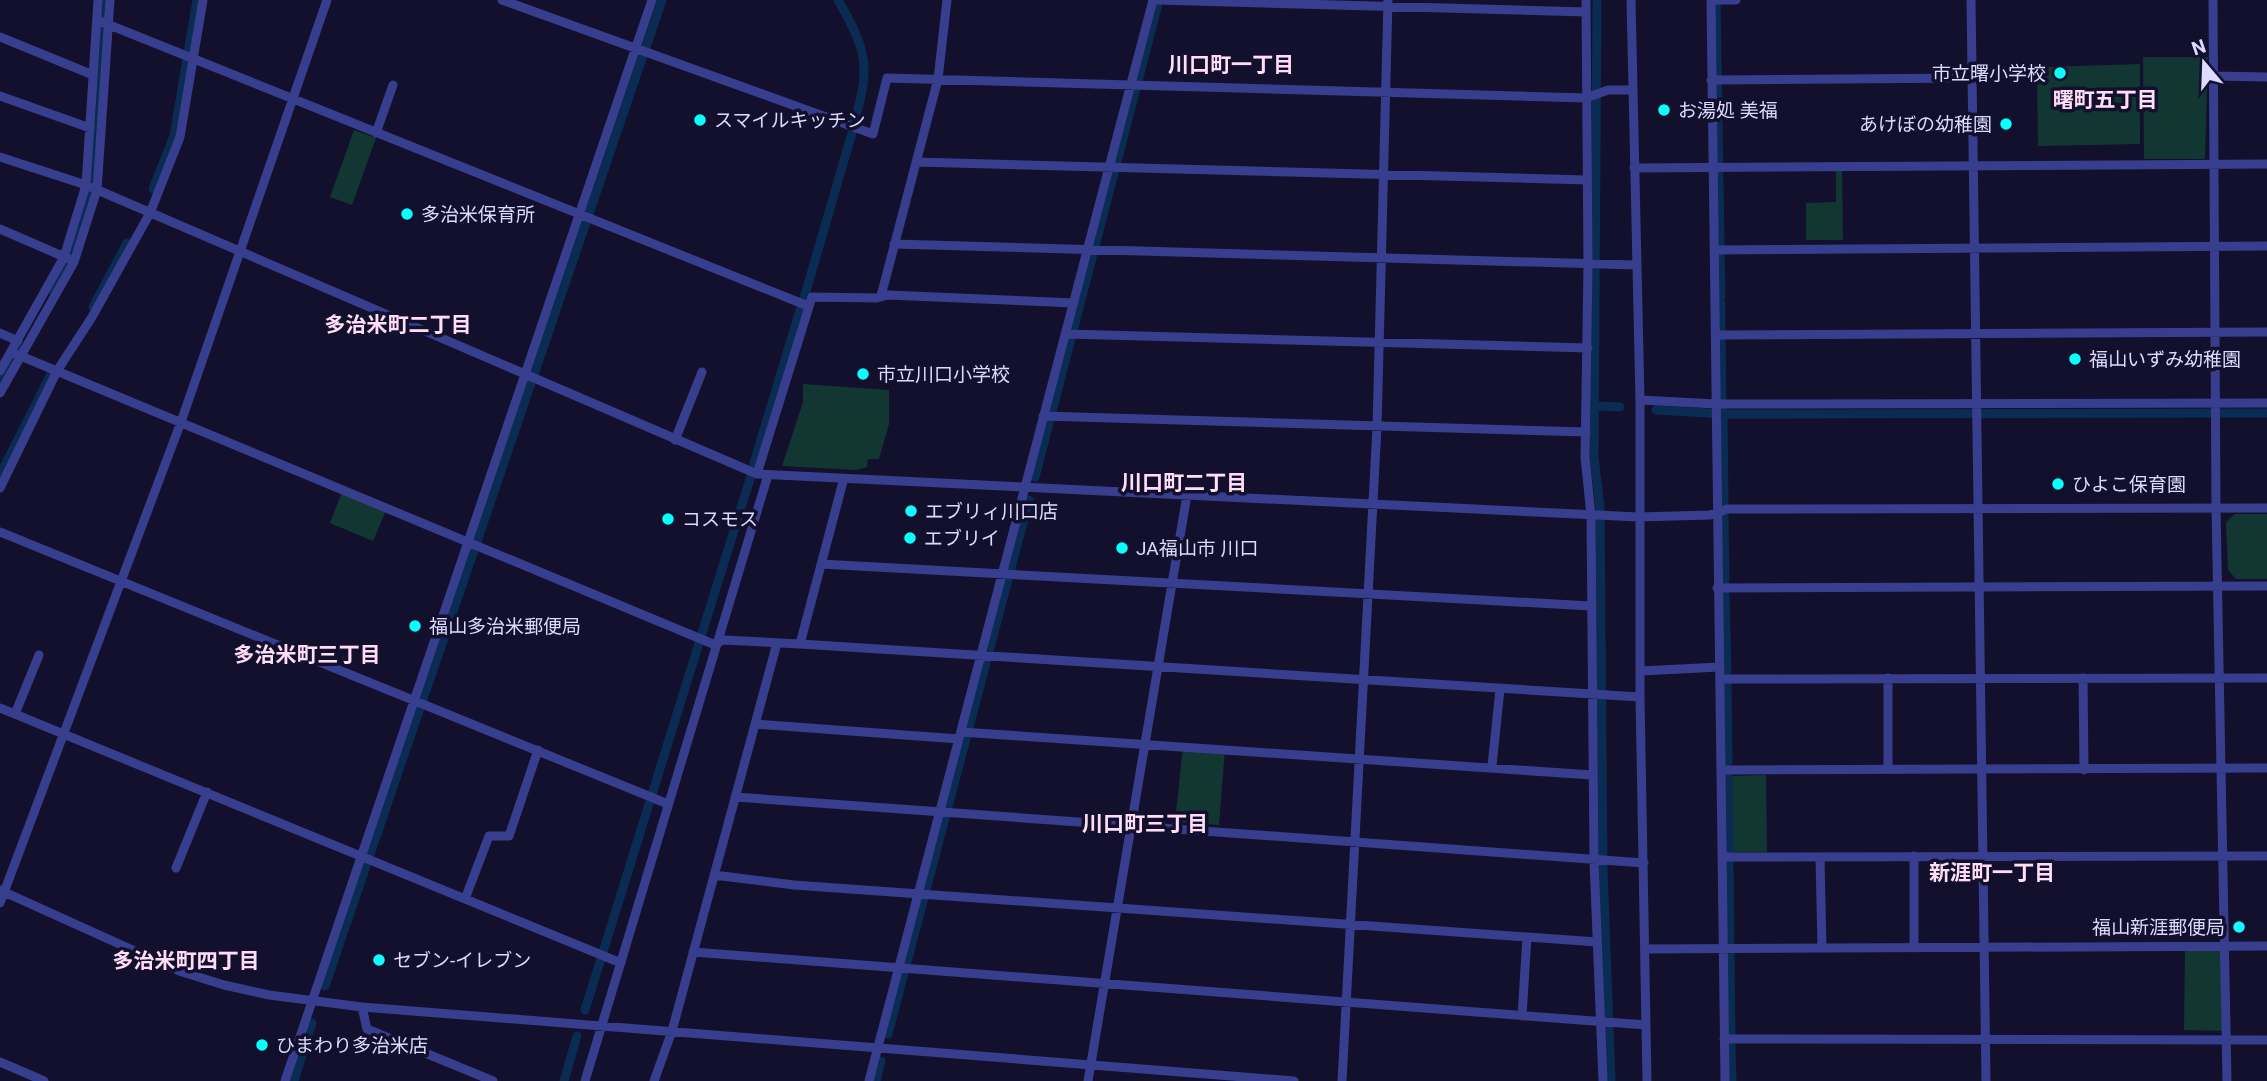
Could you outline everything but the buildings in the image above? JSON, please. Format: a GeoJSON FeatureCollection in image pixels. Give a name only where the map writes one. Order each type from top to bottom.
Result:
{"type":"FeatureCollection","features":[{"type":"Feature","properties":{"kind":"street"},"geometry":{"type":"LineString","coordinates":[[0,393],[17,354],[69,259],[92,188],[103,23],[98,0]]}},
{"type":"Feature","properties":{"kind":"street"},"geometry":{"type":"LineString","coordinates":[[92,188],[90,128],[93,75],[110,0]]}},
{"type":"Feature","properties":{"kind":"street"},"geometry":{"type":"LineString","coordinates":[[0,488],[57,371],[92,317],[150,213],[180,137],[203,0]]}},
{"type":"Feature","properties":{"kind":"street"},"geometry":{"type":"LineString","coordinates":[[0,903],[2,891],[181,422],[327,0]]}},
{"type":"Feature","properties":{"kind":"street"},"geometry":{"type":"LineString","coordinates":[[502,0],[873,134],[887,78],[1586,98],[1608,89],[1632,90]]}},
{"type":"Feature","properties":{"kind":"street"},"geometry":{"type":"LineString","coordinates":[[285,1081],[366,858],[473,544],[640,51],[652,0]]}},
{"type":"Feature","properties":{"kind":"street"},"geometry":{"type":"LineString","coordinates":[[881,296],[938,79],[947,0]]}},
{"type":"Feature","properties":{"kind":"street"},"geometry":{"type":"LineString","coordinates":[[869,1081],[1131,84],[1156,0],[1388,4],[1586,12]]}},
{"type":"Feature","properties":{"kind":"street"},"geometry":{"type":"LineString","coordinates":[[1586,0],[1586,432],[1595,515],[1591,606],[1592,775],[1603,1081]]}},
{"type":"Feature","properties":{"kind":"street"},"geometry":{"type":"LineString","coordinates":[[1631,0],[1640,400],[1638,517],[1647,1081]]}},
{"type":"Feature","properties":{"kind":"street"},"geometry":{"type":"LineString","coordinates":[[1725,1081],[1711,0],[1735,0]]}},
{"type":"Feature","properties":{"kind":"street"},"geometry":{"type":"LineString","coordinates":[[1971,0],[1986,1081]]}},
{"type":"Feature","properties":{"kind":"street"},"geometry":{"type":"LineString","coordinates":[[2213,0],[2216,508],[2227,1081]]}},
{"type":"Feature","properties":{"kind":"street"},"geometry":{"type":"LineString","coordinates":[[1342,1081],[1370,503],[1377,426],[1388,4]]}},
{"type":"Feature","properties":{"kind":"street"},"geometry":{"type":"LineString","coordinates":[[103,23],[808,306]]}},
{"type":"Feature","properties":{"kind":"street"},"geometry":{"type":"LineString","coordinates":[[0,37],[93,75]]}},
{"type":"Feature","properties":{"kind":"street"},"geometry":{"type":"LineString","coordinates":[[2214,76],[2267,76]]}},
{"type":"Feature","properties":{"kind":"street"},"geometry":{"type":"LineString","coordinates":[[1711,80],[1972,78]]}},
{"type":"Feature","properties":{"kind":"street"},"geometry":{"type":"LineString","coordinates":[[376,133],[393,85]]}},
{"type":"Feature","properties":{"kind":"street"},"geometry":{"type":"LineString","coordinates":[[0,96],[90,128]]}},
{"type":"Feature","properties":{"kind":"street"},"geometry":{"type":"LineString","coordinates":[[0,157],[92,188],[757,474],[1638,517],[1717,513],[1727,509],[2267,508]]}},
{"type":"Feature","properties":{"kind":"street"},"geometry":{"type":"LineString","coordinates":[[916,162],[1587,180]]}},
{"type":"Feature","properties":{"kind":"street"},"geometry":{"type":"LineString","coordinates":[[1634,168],[2267,164]]}},
{"type":"Feature","properties":{"kind":"street"},"geometry":{"type":"LineString","coordinates":[[0,229],[69,259]]}},
{"type":"Feature","properties":{"kind":"street"},"geometry":{"type":"LineString","coordinates":[[894,244],[1636,265]]}},
{"type":"Feature","properties":{"kind":"street"},"geometry":{"type":"LineString","coordinates":[[1714,250],[2267,246]]}},
{"type":"Feature","properties":{"kind":"street"},"geometry":{"type":"LineString","coordinates":[[0,371],[17,354],[18,341],[69,259]]}},
{"type":"Feature","properties":{"kind":"street"},"geometry":{"type":"LineString","coordinates":[[757,474],[808,306],[815,296],[1073,303]]}},
{"type":"Feature","properties":{"kind":"street"},"geometry":{"type":"LineString","coordinates":[[0,332],[18,341]]}},
{"type":"Feature","properties":{"kind":"street"},"geometry":{"type":"LineString","coordinates":[[1715,335],[2267,332]]}},
{"type":"Feature","properties":{"kind":"street"},"geometry":{"type":"LineString","coordinates":[[1066,334],[1588,348]]}},
{"type":"Feature","properties":{"kind":"street"},"geometry":{"type":"LineString","coordinates":[[17,354],[700,639],[1640,697]]}},
{"type":"Feature","properties":{"kind":"street"},"geometry":{"type":"LineString","coordinates":[[675,440],[702,372]]}},
{"type":"Feature","properties":{"kind":"street"},"geometry":{"type":"LineString","coordinates":[[1640,400],[1716,411],[2216,409],[2267,403]]}},
{"type":"Feature","properties":{"kind":"street"},"geometry":{"type":"LineString","coordinates":[[1043,416],[1586,432]]}},
{"type":"Feature","properties":{"kind":"street"},"geometry":{"type":"LineString","coordinates":[[585,1081],[768,475]]}},
{"type":"Feature","properties":{"kind":"street"},"geometry":{"type":"LineString","coordinates":[[800,644],[844,478]]}},
{"type":"Feature","properties":{"kind":"street"},"geometry":{"type":"LineString","coordinates":[[1088,1081],[1129,827],[1188,495]]}},
{"type":"Feature","properties":{"kind":"street"},"geometry":{"type":"LineString","coordinates":[[0,532],[668,804]]}},
{"type":"Feature","properties":{"kind":"street"},"geometry":{"type":"LineString","coordinates":[[821,564],[1591,606]]}},
{"type":"Feature","properties":{"kind":"street"},"geometry":{"type":"LineString","coordinates":[[1717,588],[2267,586]]}},
{"type":"Feature","properties":{"kind":"street"},"geometry":{"type":"LineString","coordinates":[[654,1081],[672,1031],[777,643]]}},
{"type":"Feature","properties":{"kind":"street"},"geometry":{"type":"LineString","coordinates":[[15,714],[39,655]]}},
{"type":"Feature","properties":{"kind":"street"},"geometry":{"type":"LineString","coordinates":[[1641,671],[1719,667]]}},
{"type":"Feature","properties":{"kind":"street"},"geometry":{"type":"LineString","coordinates":[[1888,678],[1888,769]]}},
{"type":"Feature","properties":{"kind":"street"},"geometry":{"type":"LineString","coordinates":[[2083,678],[2084,770]]}},
{"type":"Feature","properties":{"kind":"street"},"geometry":{"type":"LineString","coordinates":[[1720,679],[2267,678]]}},
{"type":"Feature","properties":{"kind":"street"},"geometry":{"type":"LineString","coordinates":[[1492,766],[1500,689]]}},
{"type":"Feature","properties":{"kind":"street"},"geometry":{"type":"LineString","coordinates":[[0,708],[621,963]]}},
{"type":"Feature","properties":{"kind":"street"},"geometry":{"type":"LineString","coordinates":[[755,724],[1492,766],[1592,775]]}},
{"type":"Feature","properties":{"kind":"street"},"geometry":{"type":"LineString","coordinates":[[465,899],[489,836],[509,836],[538,750]]}},
{"type":"Feature","properties":{"kind":"street"},"geometry":{"type":"LineString","coordinates":[[1722,770],[2267,768]]}},
{"type":"Feature","properties":{"kind":"street"},"geometry":{"type":"LineString","coordinates":[[176,868],[206,792]]}},
{"type":"Feature","properties":{"kind":"street"},"geometry":{"type":"LineString","coordinates":[[735,797],[1644,863]]}},
{"type":"Feature","properties":{"kind":"street"},"geometry":{"type":"LineString","coordinates":[[1914,856],[1914,948]]}},
{"type":"Feature","properties":{"kind":"street"},"geometry":{"type":"LineString","coordinates":[[1723,857],[2267,856]]}},
{"type":"Feature","properties":{"kind":"street"},"geometry":{"type":"LineString","coordinates":[[1820,858],[1822,948]]}},
{"type":"Feature","properties":{"kind":"street"},"geometry":{"type":"LineString","coordinates":[[713,875],[918,894],[1597,942]]}},
{"type":"Feature","properties":{"kind":"street"},"geometry":{"type":"LineString","coordinates":[[2,891],[179,971],[224,985],[312,1001],[1294,1081]]}},
{"type":"Feature","properties":{"kind":"street"},"geometry":{"type":"LineString","coordinates":[[1522,1016],[1527,937]]}},
{"type":"Feature","properties":{"kind":"street"},"geometry":{"type":"LineString","coordinates":[[1645,949],[2267,946]]}},
{"type":"Feature","properties":{"kind":"street"},"geometry":{"type":"LineString","coordinates":[[693,952],[1646,1025]]}},
{"type":"Feature","properties":{"kind":"street"},"geometry":{"type":"LineString","coordinates":[[362,1007],[367,1029],[493,1081]]}},
{"type":"Feature","properties":{"kind":"street"},"geometry":{"type":"LineString","coordinates":[[1724,1039],[1986,1042],[2267,1040]]}},
{"type":"Feature","properties":{"kind":"street"},"geometry":{"type":"LineString","coordinates":[[0,1062],[44,1081]]}},
{"type":"Feature","properties":{"kind":"green space"},"geometry":{"type":"Polygon","coordinates":[[[2143,57],[2208,57],[2205,159],[2144,159],[2143,57]]]}},
{"type":"Feature","properties":{"kind":"green space"},"geometry":{"type":"Polygon","coordinates":[[[2140,64],[2140,144],[2038,146],[2037,74],[2046,67],[2140,64]]]}},
{"type":"Feature","properties":{"kind":"green space"},"geometry":{"type":"Polygon","coordinates":[[[354,130],[376,138],[352,205],[330,197],[354,130]]]}},
{"type":"Feature","properties":{"kind":"green space"},"geometry":{"type":"Polygon","coordinates":[[[1836,166],[1842,166],[1843,240],[1806,240],[1806,203],[1836,202],[1836,166]]]}},
{"type":"Feature","properties":{"kind":"green space"},"geometry":{"type":"Polygon","coordinates":[[[803,384],[889,390],[889,424],[879,459],[868,459],[867,467],[856,470],[782,466],[803,402],[803,384]]]}},
{"type":"Feature","properties":{"kind":"green space"},"geometry":{"type":"Polygon","coordinates":[[[344,487],[388,506],[373,541],[330,523],[344,487]]]}},
{"type":"Feature","properties":{"kind":"green space"},"geometry":{"type":"Polygon","coordinates":[[[2235,514],[2267,514],[2267,579],[2236,579],[2228,570],[2226,522],[2235,514]]]}},
{"type":"Feature","properties":{"kind":"green space"},"geometry":{"type":"Polygon","coordinates":[[[1183,746],[1225,749],[1219,825],[1175,822],[1183,746]]]}},
{"type":"Feature","properties":{"kind":"green space"},"geometry":{"type":"Polygon","coordinates":[[[1766,775],[1767,852],[1730,852],[1730,776],[1766,775]]]}},
{"type":"Feature","properties":{"kind":"green space"},"geometry":{"type":"Polygon","coordinates":[[[2185,949],[2224,950],[2225,1031],[2184,1030],[2185,949]]]}},
{"type":"Feature","properties":{"kind":"waterway"},"geometry":{"type":"LineString","coordinates":[[53,291],[75,244],[94,181],[105,0]]}},
{"type":"Feature","properties":{"kind":"waterway"},"geometry":{"type":"LineString","coordinates":[[153,189],[174,136],[197,0]]}},
{"type":"Feature","properties":{"kind":"waterway"},"geometry":{"type":"LineString","coordinates":[[325,986],[662,0]]}},
{"type":"Feature","properties":{"kind":"waterway"},"geometry":{"type":"LineString","coordinates":[[838,0],[855,33],[863,59],[863,87],[854,123]]}},
{"type":"Feature","properties":{"kind":"waterway"},"geometry":{"type":"LineString","coordinates":[[1035,477],[1159,0]]}},
{"type":"Feature","properties":{"kind":"waterway"},"geometry":{"type":"LineString","coordinates":[[1597,0],[1594,456],[1600,508],[1603,870],[1611,1081]]}},
{"type":"Feature","properties":{"kind":"waterway"},"geometry":{"type":"LineString","coordinates":[[1716,0],[1721,297]]}},
{"type":"Feature","properties":{"kind":"waterway"},"geometry":{"type":"LineString","coordinates":[[804,298],[852,133]]}},
{"type":"Feature","properties":{"kind":"waterway"},"geometry":{"type":"LineString","coordinates":[[93,307],[127,243]]}},
{"type":"Feature","properties":{"kind":"waterway"},"geometry":{"type":"LineString","coordinates":[[1721,304],[1721,331]]}},
{"type":"Feature","properties":{"kind":"waterway"},"geometry":{"type":"LineString","coordinates":[[754,463],[800,310]]}},
{"type":"Feature","properties":{"kind":"waterway"},"geometry":{"type":"LineString","coordinates":[[1721,339],[1722,398]]}},
{"type":"Feature","properties":{"kind":"waterway"},"geometry":{"type":"LineString","coordinates":[[0,383],[20,349]]}},
{"type":"Feature","properties":{"kind":"waterway"},"geometry":{"type":"LineString","coordinates":[[0,475],[51,374]]}},
{"type":"Feature","properties":{"kind":"waterway"},"geometry":{"type":"LineString","coordinates":[[1596,406],[1620,407]]}},
{"type":"Feature","properties":{"kind":"waterway"},"geometry":{"type":"LineString","coordinates":[[1656,410],[1723,414],[2267,413]]}},
{"type":"Feature","properties":{"kind":"waterway"},"geometry":{"type":"LineString","coordinates":[[1723,411],[1724,502]]}},
{"type":"Feature","properties":{"kind":"waterway"},"geometry":{"type":"LineString","coordinates":[[585,1010],[750,479]]}},
{"type":"Feature","properties":{"kind":"waterway"},"geometry":{"type":"LineString","coordinates":[[888,1034],[1029,500]]}},
{"type":"Feature","properties":{"kind":"waterway"},"geometry":{"type":"LineString","coordinates":[[1724,515],[1725,581]]}},
{"type":"Feature","properties":{"kind":"waterway"},"geometry":{"type":"LineString","coordinates":[[1725,594],[1727,672]]}},
{"type":"Feature","properties":{"kind":"waterway"},"geometry":{"type":"LineString","coordinates":[[1727,684],[1728,762]]}},
{"type":"Feature","properties":{"kind":"waterway"},"geometry":{"type":"LineString","coordinates":[[1728,777],[1729,850]]}},
{"type":"Feature","properties":{"kind":"waterway"},"geometry":{"type":"LineString","coordinates":[[1729,863],[1730,941]]}},
{"type":"Feature","properties":{"kind":"waterway"},"geometry":{"type":"LineString","coordinates":[[1730,954],[1731,1035]]}},
{"type":"Feature","properties":{"kind":"waterway"},"geometry":{"type":"LineString","coordinates":[[294,1081],[312,1023]]}},
{"type":"Feature","properties":{"kind":"waterway"},"geometry":{"type":"LineString","coordinates":[[564,1081],[577,1036]]}},
{"type":"Feature","properties":{"kind":"waterway"},"geometry":{"type":"LineString","coordinates":[[1731,1045],[1732,1081]]}},
{"type":"Feature","properties":{"kind":"waterway"},"geometry":{"type":"LineString","coordinates":[[876,1081],[881,1061]]}},
{"type":"Feature","properties":{"kind":"place","name":"市立曙小学校"},"geometry":{"type":"Point","coordinates":[2060,73]}},
{"type":"Feature","properties":{"kind":"place","name":"お湯処 美福"},"geometry":{"type":"Point","coordinates":[1664,110]}},
{"type":"Feature","properties":{"kind":"place","name":"スマイルキッチン"},"geometry":{"type":"Point","coordinates":[700,120]}},
{"type":"Feature","properties":{"kind":"place","name":"あけぼの幼稚園"},"geometry":{"type":"Point","coordinates":[2006,124]}},
{"type":"Feature","properties":{"kind":"place","name":"多治米保育所"},"geometry":{"type":"Point","coordinates":[407,214]}},
{"type":"Feature","properties":{"kind":"place","name":"福山いずみ幼稚園"},"geometry":{"type":"Point","coordinates":[2075,359]}},
{"type":"Feature","properties":{"kind":"place","name":"市立川口小学校"},"geometry":{"type":"Point","coordinates":[863,374]}},
{"type":"Feature","properties":{"kind":"place","name":"ひよこ保育園"},"geometry":{"type":"Point","coordinates":[2058,484]}},
{"type":"Feature","properties":{"kind":"place","name":"エブリィ川口店"},"geometry":{"type":"Point","coordinates":[911,511]}},
{"type":"Feature","properties":{"kind":"place","name":"コスモス"},"geometry":{"type":"Point","coordinates":[668,519]}},
{"type":"Feature","properties":{"kind":"place","name":"エブリイ"},"geometry":{"type":"Point","coordinates":[910,538]}},
{"type":"Feature","properties":{"kind":"place","name":"JA福山市 川口"},"geometry":{"type":"Point","coordinates":[1122,548]}},
{"type":"Feature","properties":{"kind":"place","name":"福山多治米郵便局"},"geometry":{"type":"Point","coordinates":[415,626]}},
{"type":"Feature","properties":{"kind":"place","name":"福山新涯郵便局"},"geometry":{"type":"Point","coordinates":[2239,927]}},
{"type":"Feature","properties":{"kind":"place","name":"セブン-イレブン"},"geometry":{"type":"Point","coordinates":[379,960]}},
{"type":"Feature","properties":{"kind":"place","name":"ひまわり多治米店"},"geometry":{"type":"Point","coordinates":[262,1045]}},
{"type":"Feature","properties":{"kind":"district","name":"川口町一丁目"},"geometry":{"type":"Point","coordinates":[1231,65]}},
{"type":"Feature","properties":{"kind":"district","name":"曙町五丁目"},"geometry":{"type":"Point","coordinates":[2105,100]}},
{"type":"Feature","properties":{"kind":"district","name":"多治米町二丁目"},"geometry":{"type":"Point","coordinates":[398,325]}},
{"type":"Feature","properties":{"kind":"district","name":"川口町二丁目"},"geometry":{"type":"Point","coordinates":[1184,483]}},
{"type":"Feature","properties":{"kind":"district","name":"多治米町三丁目"},"geometry":{"type":"Point","coordinates":[307,655]}},
{"type":"Feature","properties":{"kind":"district","name":"川口町三丁目"},"geometry":{"type":"Point","coordinates":[1145,824]}},
{"type":"Feature","properties":{"kind":"district","name":"新涯町一丁目"},"geometry":{"type":"Point","coordinates":[1992,873]}},
{"type":"Feature","properties":{"kind":"district","name":"多治米町四丁目"},"geometry":{"type":"Point","coordinates":[186,961]}}]}
